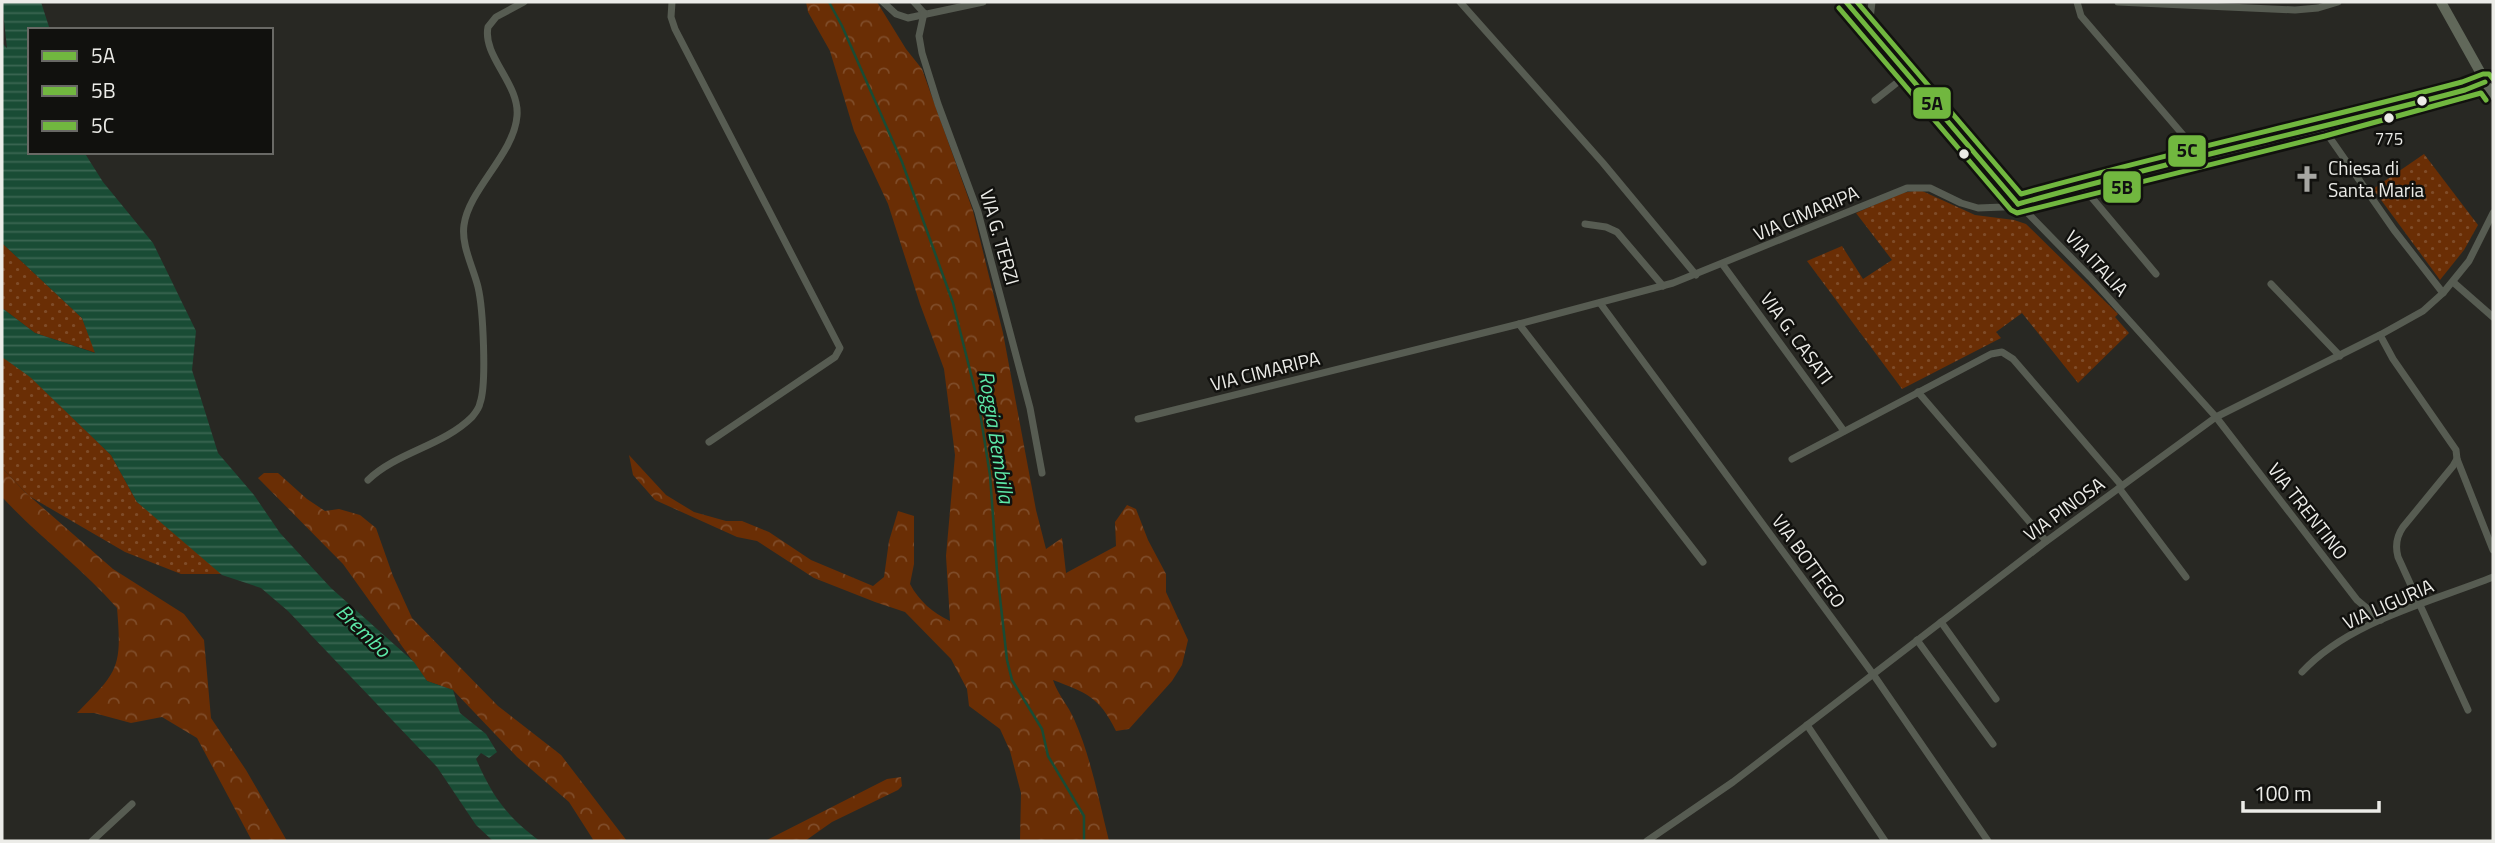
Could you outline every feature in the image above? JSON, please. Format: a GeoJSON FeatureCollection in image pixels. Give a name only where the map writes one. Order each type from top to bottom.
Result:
{"type":"FeatureCollection","features":[{"type":"Feature","properties":{"kind":"street"},"geometry":{"type":"LineString","coordinates":[[368,481],[384,468],[461,425],[475,413],[480,403],[483,369],[481,307],[463,227],[469,210],[508,143],[517,119],[516,98],[489,43],[487,30],[494,19],[524,2]]}},
{"type":"Feature","properties":{"kind":"street"},"geometry":{"type":"LineString","coordinates":[[671,2],[671,17],[675,29],[840,348],[835,357],[709,442]]}},
{"type":"Feature","properties":{"kind":"street"},"geometry":{"type":"LineString","coordinates":[[883,2],[904,18],[984,2]]}},
{"type":"Feature","properties":{"kind":"street"},"geometry":{"type":"LineString","coordinates":[[914,2],[924,13]]}},
{"type":"Feature","properties":{"kind":"street"},"geometry":{"type":"LineString","coordinates":[[1460,2],[1603,163],[1696,275]]}},
{"type":"Feature","properties":{"kind":"street","name":"VIA ITALIA"},"geometry":{"type":"LineString","coordinates":[[1846,2],[2018,204],[2090,277],[2216,417]]}},
{"type":"Feature","properties":{"kind":"street"},"geometry":{"type":"LineString","coordinates":[[1869,28],[1872,2]]}},
{"type":"Feature","properties":{"kind":"street"},"geometry":{"type":"LineString","coordinates":[[2077,2],[2081,16],[2202,157]]}},
{"type":"Feature","properties":{"kind":"street"},"geometry":{"type":"LineString","coordinates":[[2118,2],[2282,10],[2338,2]]}},
{"type":"Feature","properties":{"kind":"street"},"geometry":{"type":"LineString","coordinates":[[2441,2],[2493,95]]}},
{"type":"Feature","properties":{"kind":"street","name":"VIA G. TERZI"},"geometry":{"type":"LineString","coordinates":[[924,13],[920,32],[921,48],[935,97],[978,212],[1030,408],[1042,473]]}},
{"type":"Feature","properties":{"kind":"street"},"geometry":{"type":"LineString","coordinates":[[1875,100],[1908,74]]}},
{"type":"Feature","properties":{"kind":"street","name":"VIA CIMARIPA"},"geometry":{"type":"LineString","coordinates":[[1138,418],[1663,286],[1723,265],[1907,188],[1930,188],[1961,203],[1983,209],[1999,208],[2323,128],[2465,90],[2485,82]]}},
{"type":"Feature","properties":{"kind":"street"},"geometry":{"type":"LineString","coordinates":[[2323,128],[2394,230],[2443,293]]}},
{"type":"Feature","properties":{"kind":"street"},"geometry":{"type":"LineString","coordinates":[[2081,186],[2156,274]]}},
{"type":"Feature","properties":{"kind":"street","name":"VIA PINOSA"},"geometry":{"type":"LineString","coordinates":[[1647,841],[1739,777],[2046,541],[2216,417],[2415,316],[2453,282],[2472,256],[2493,213]]}},
{"type":"Feature","properties":{"kind":"street"},"geometry":{"type":"LineString","coordinates":[[1585,224],[1606,227],[1619,234],[1663,286]]}},
{"type":"Feature","properties":{"kind":"street","name":"VIA G. CASATI"},"geometry":{"type":"LineString","coordinates":[[1723,265],[1844,431]]}},
{"type":"Feature","properties":{"kind":"street"},"geometry":{"type":"LineString","coordinates":[[2453,282],[2493,317]]}},
{"type":"Feature","properties":{"kind":"street"},"geometry":{"type":"LineString","coordinates":[[2271,284],[2340,356]]}},
{"type":"Feature","properties":{"kind":"street","name":"VIA BOTTEGO"},"geometry":{"type":"LineString","coordinates":[[1600,303],[1873,674],[1988,841]]}},
{"type":"Feature","properties":{"kind":"street"},"geometry":{"type":"LineString","coordinates":[[1518,324],[1703,562]]}},
{"type":"Feature","properties":{"kind":"street"},"geometry":{"type":"LineString","coordinates":[[2380,335],[2397,366],[2453,443],[2493,550]]}},
{"type":"Feature","properties":{"kind":"street"},"geometry":{"type":"LineString","coordinates":[[1792,459],[1994,353],[2008,354],[2121,486],[2186,577]]}},
{"type":"Feature","properties":{"kind":"street"},"geometry":{"type":"LineString","coordinates":[[1918,392],[2046,541]]}},
{"type":"Feature","properties":{"kind":"street","name":"VIA TRENTINO"},"geometry":{"type":"LineString","coordinates":[[2216,417],[2357,600],[2381,620]]}},
{"type":"Feature","properties":{"kind":"street"},"geometry":{"type":"LineString","coordinates":[[2457,458],[2446,476],[2403,527],[2396,540],[2398,557],[2468,710]]}},
{"type":"Feature","properties":{"kind":"street","name":"VIA LIGURIA"},"geometry":{"type":"LineString","coordinates":[[2302,672],[2325,652],[2381,620],[2493,577]]}},
{"type":"Feature","properties":{"kind":"street"},"geometry":{"type":"LineString","coordinates":[[1941,622],[1996,699]]}},
{"type":"Feature","properties":{"kind":"street"},"geometry":{"type":"LineString","coordinates":[[1917,640],[1993,744]]}},
{"type":"Feature","properties":{"kind":"street"},"geometry":{"type":"LineString","coordinates":[[1807,725],[1885,841]]}},
{"type":"Feature","properties":{"kind":"street"},"geometry":{"type":"LineString","coordinates":[[92,841],[132,804]]}},
{"type":"Feature","properties":{"kind":"green space"},"geometry":{"type":"Polygon","coordinates":[[[806,2],[877,2],[906,49],[922,69],[973,211],[1003,333],[1036,510],[1046,549],[1062,538],[1066,573],[1116,546],[1115,522],[1127,505],[1136,509],[1166,574],[1166,592],[1188,640],[1182,665],[1172,681],[1129,729],[1116,731],[1104,710],[1090,697],[1053,680],[1074,719],[1085,748],[1109,841],[1020,841],[1021,793],[1010,751],[1000,729],[969,706],[967,689],[951,659],[905,612],[814,578],[757,541],[737,537],[655,500],[633,475],[629,455],[666,495],[694,512],[726,521],[742,521],[769,532],[811,560],[873,586],[884,577],[889,541],[898,511],[914,516],[914,564],[910,584],[927,606],[950,621],[946,556],[955,455],[944,369],[888,204],[854,131],[830,51],[808,12],[806,2]]]}},
{"type":"Feature","properties":{"kind":"green space"},"geometry":{"type":"Polygon","coordinates":[[[2424,154],[2478,225],[2464,250],[2440,280],[2373,189],[2424,154]]]}},
{"type":"Feature","properties":{"kind":"green space"},"geometry":{"type":"Polygon","coordinates":[[[1920,190],[1975,215],[2026,224],[2118,314],[2115,317],[2129,333],[2078,383],[2022,313],[1996,332],[2001,338],[1902,389],[1807,261],[1842,246],[1863,279],[1892,260],[1856,213],[1902,193],[1920,190]]]}},
{"type":"Feature","properties":{"kind":"green space"},"geometry":{"type":"Polygon","coordinates":[[[2,243],[82,318],[96,353],[35,333],[2,308],[2,243]]]}},
{"type":"Feature","properties":{"kind":"green space"},"geometry":{"type":"Polygon","coordinates":[[[2,356],[28,374],[111,455],[137,502],[222,574],[181,574],[125,552],[29,496],[2,468],[2,356]]]}},
{"type":"Feature","properties":{"kind":"green space"},"geometry":{"type":"Polygon","coordinates":[[[2,468],[26,493],[113,569],[184,614],[204,640],[211,718],[246,770],[287,841],[252,841],[197,738],[162,717],[131,723],[94,713],[77,713],[102,687],[115,667],[119,643],[117,608],[2,497],[2,468]]]}},
{"type":"Feature","properties":{"kind":"green space"},"geometry":{"type":"Polygon","coordinates":[[[264,473],[278,473],[325,511],[339,509],[360,515],[376,528],[412,618],[498,706],[561,755],[627,841],[594,841],[569,802],[517,757],[453,690],[427,681],[343,564],[258,478],[264,473]]]}},
{"type":"Feature","properties":{"kind":"green space"},"geometry":{"type":"Polygon","coordinates":[[[901,777],[902,786],[898,790],[832,822],[805,841],[765,841],[887,779],[901,777]]]}},
{"type":"Feature","properties":{"kind":"water","name":"Brembo"},"geometry":{"type":"Polygon","coordinates":[[[2,2],[41,2],[49,28],[28,28],[28,154],[85,154],[103,182],[153,243],[196,331],[192,370],[218,453],[254,495],[280,533],[331,588],[414,662],[427,681],[453,690],[460,713],[486,734],[497,752],[489,758],[481,753],[476,759],[488,784],[509,814],[540,841],[493,841],[476,825],[437,767],[288,611],[261,588],[222,575],[137,502],[111,455],[30,377],[2,357],[2,308],[35,333],[95,353],[82,318],[2,243],[2,43],[7,48],[2,2]]]}},
{"type":"Feature","properties":{"kind":"waterway","name":"Roggia Bembilla"},"geometry":{"type":"LineString","coordinates":[[829,2],[902,162],[953,303],[979,406],[990,475],[1007,660],[1012,680],[1042,729],[1048,756],[1084,816],[1084,841]]}},
{"type":"Feature","properties":{"kind":"transit line","name":"5A"},"geometry":{"type":"LineString","coordinates":[[1846,2],[2018,204]]}},
{"type":"Feature","properties":{"kind":"transit line","name":"5C"},"geometry":{"type":"LineString","coordinates":[[1857,2],[2021,194],[2462,82],[2483,74],[2489,74],[2493,79]]}},
{"type":"Feature","properties":{"kind":"transit line","name":"5B"},"geometry":{"type":"LineString","coordinates":[[1839,8],[2011,210],[2017,213],[2325,136],[2481,93],[2486,100]]}},
{"type":"Feature","properties":{"kind":"transit line","name":"5A"},"geometry":{"type":"LineString","coordinates":[[2018,204],[2409,105],[2485,82]]}},
{"type":"Feature","properties":{"kind":"place","name":"775"},"geometry":{"type":"Point","coordinates":[2389,118]}},
{"type":"Feature","properties":{"kind":"place","name":"Chiesa di Santa Maria"},"geometry":{"type":"Point","coordinates":[2307,179]}}]}
